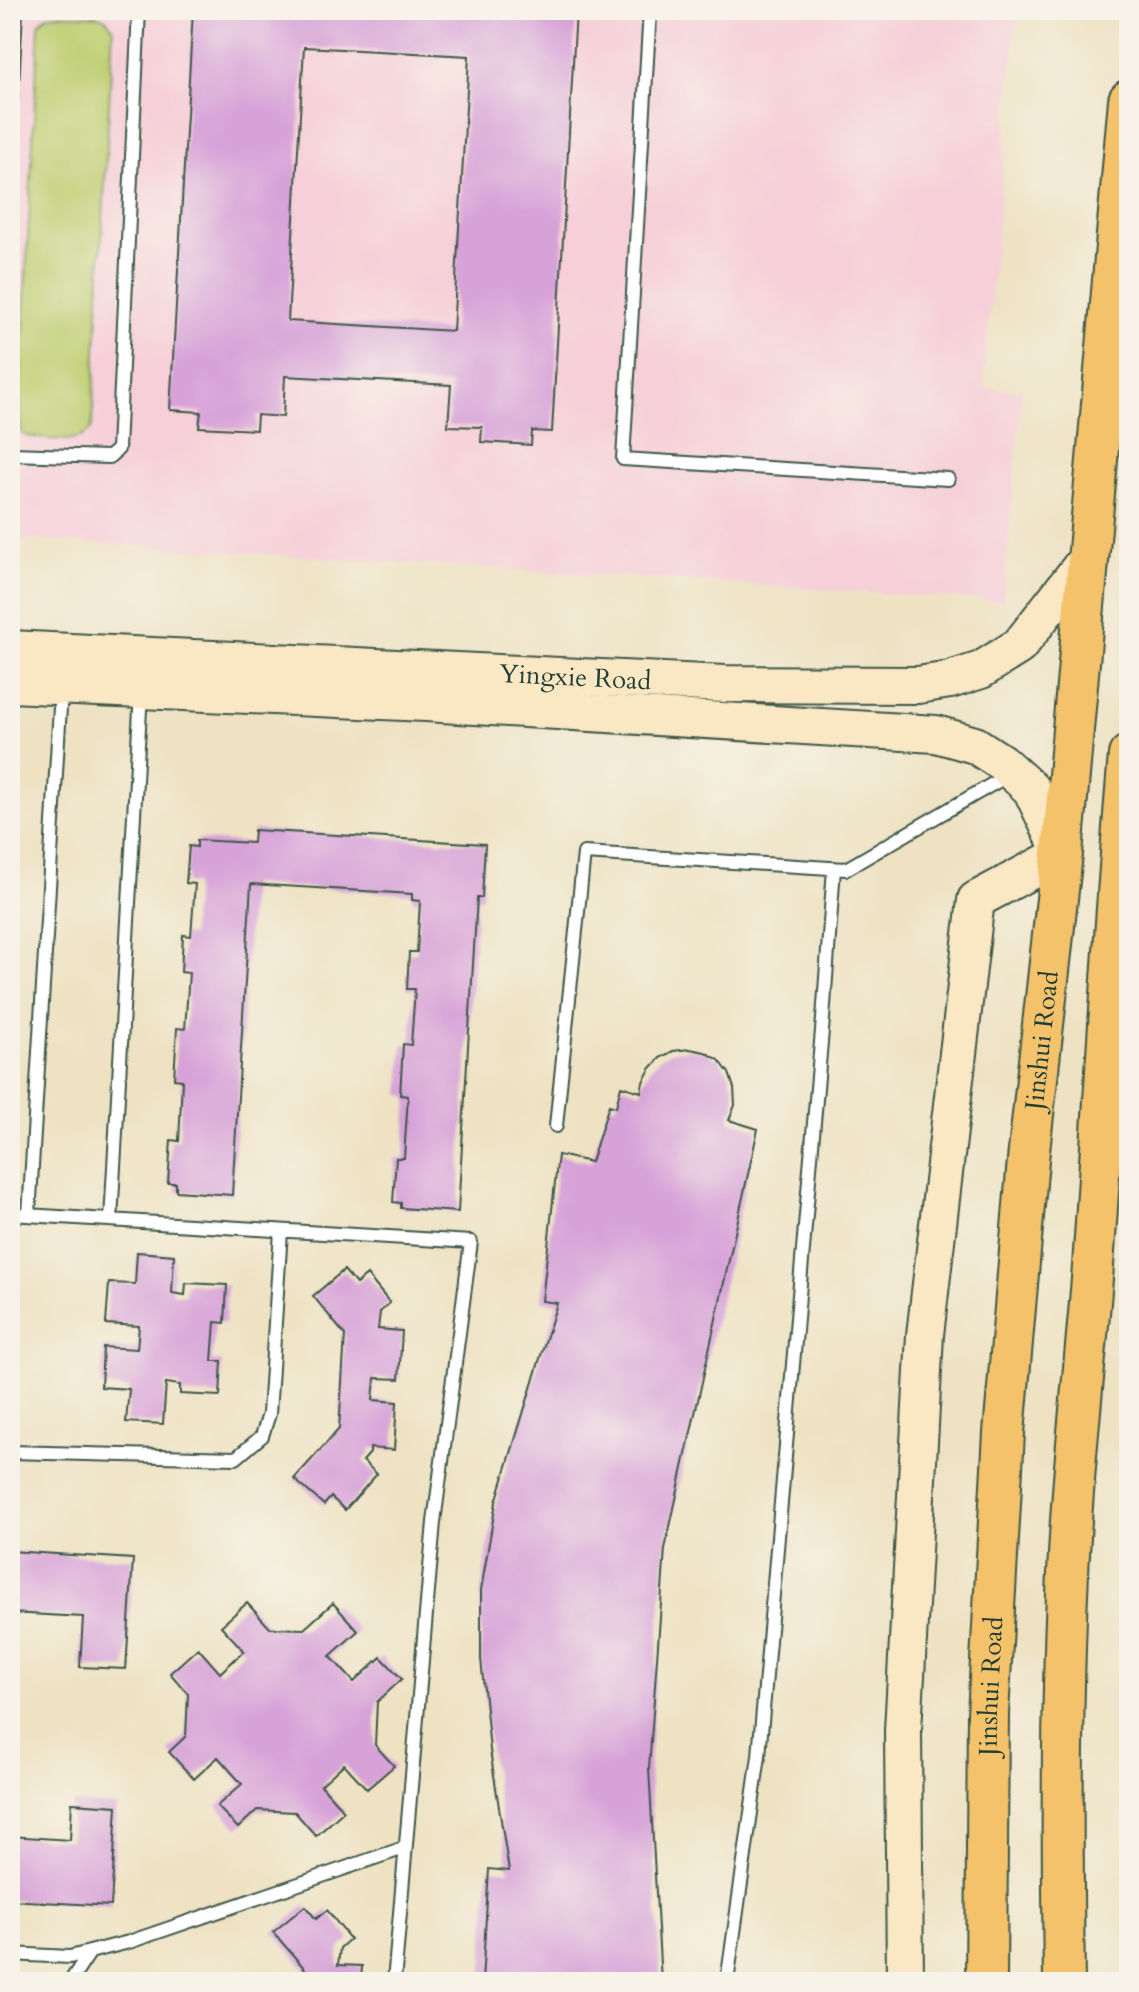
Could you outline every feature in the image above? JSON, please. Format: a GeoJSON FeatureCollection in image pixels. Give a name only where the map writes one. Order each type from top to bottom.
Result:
{"type":"FeatureCollection","features":[{"type":"Feature","properties":{"kind":"main road","name":"Jinshui Road"},"geometry":{"type":"LineString","coordinates":[[986,1982],[988,1714],[1004,1433],[1028,1160],[1062,854],[1129,100]]}},
{"type":"Feature","properties":{"kind":"main road"},"geometry":{"type":"LineString","coordinates":[[1064,1982],[1064,1703],[1070,1537],[1093,1268],[1129,755]]}},
{"type":"Feature","properties":{"kind":"main road"},"geometry":{"type":"LineString","coordinates":[[1120,859],[1129,903]]}},
{"type":"Feature","properties":{"kind":"street","name":"Yingxie Road"},"geometry":{"type":"LineString","coordinates":[[10,649],[709,683],[918,685],[950,680],[981,670],[1019,646],[1089,556]]}},
{"type":"Feature","properties":{"kind":"street","name":"Yingxie Road"},"geometry":{"type":"LineString","coordinates":[[10,684],[426,703],[936,734],[975,745],[1001,762],[1031,789],[1062,854]]}},
{"type":"Feature","properties":{"kind":"street"},"geometry":{"type":"LineString","coordinates":[[905,1982],[903,1730],[925,1335],[976,900],[1062,854]]}},
{"type":"Feature","properties":{"kind":"lane"},"geometry":{"type":"LineString","coordinates":[[10,124],[16,10]]}},
{"type":"Feature","properties":{"kind":"lane"},"geometry":{"type":"LineString","coordinates":[[10,454],[109,457],[118,449],[139,10]]}},
{"type":"Feature","properties":{"kind":"lane"},"geometry":{"type":"LineString","coordinates":[[650,10],[623,459],[948,479]]}},
{"type":"Feature","properties":{"kind":"lane"},"geometry":{"type":"LineString","coordinates":[[29,1215],[61,686]]}},
{"type":"Feature","properties":{"kind":"lane"},"geometry":{"type":"LineString","coordinates":[[111,1220],[141,689]]}},
{"type":"Feature","properties":{"kind":"lane"},"geometry":{"type":"LineString","coordinates":[[556,1126],[584,853],[846,869],[1013,773]]}},
{"type":"Feature","properties":{"kind":"lane"},"geometry":{"type":"LineString","coordinates":[[727,1982],[759,1756],[834,868]]}},
{"type":"Feature","properties":{"kind":"lane"},"geometry":{"type":"LineString","coordinates":[[10,1214],[471,1242],[434,1522],[394,1982]]}},
{"type":"Feature","properties":{"kind":"lane"},"geometry":{"type":"LineString","coordinates":[[10,1452],[236,1458],[262,1436],[269,1414],[281,1231]]}},
{"type":"Feature","properties":{"kind":"lane"},"geometry":{"type":"LineString","coordinates":[[10,1954],[70,1957],[129,1942],[404,1848]]}},
{"type":"Feature","properties":{"kind":"lane"},"geometry":{"type":"LineString","coordinates":[[70,1982],[90,1952]]}},
{"type":"Feature","properties":{"kind":"shaded area"},"geometry":{"type":"Polygon","coordinates":[[[10,10],[1017,10],[983,387],[1022,390],[1003,601],[10,538],[10,10]]]}},
{"type":"Feature","properties":{"kind":"green space"},"geometry":{"type":"Polygon","coordinates":[[[47,16],[99,16],[113,28],[92,428],[79,438],[62,440],[26,436],[21,432],[19,414],[39,24],[47,16]]]}},
{"type":"Feature","properties":{"kind":"building"},"geometry":{"type":"Polygon","coordinates":[[[193,10],[576,10],[552,432],[532,431],[531,445],[481,442],[482,427],[448,426],[451,385],[285,376],[283,417],[257,415],[256,430],[199,427],[201,412],[170,410],[193,10]],[[304,47],[288,321],[453,331],[469,56],[304,47]]]}},
{"type":"Feature","properties":{"kind":"building"},"geometry":{"type":"Polygon","coordinates":[[[254,830],[485,844],[482,898],[477,898],[458,1212],[401,1208],[401,1203],[393,1202],[396,1158],[404,1158],[408,1096],[400,1095],[403,1044],[411,1045],[415,989],[407,989],[409,952],[417,952],[420,901],[412,900],[412,894],[251,884],[232,1195],[176,1191],[176,1183],[168,1183],[171,1140],[179,1141],[182,1080],[174,1079],[177,1028],[185,1029],[189,973],[181,972],[183,935],[191,936],[195,884],[186,883],[189,846],[197,847],[197,840],[253,843],[254,830]]]}},
{"type":"Feature","properties":{"kind":"building"},"geometry":{"type":"Polygon","coordinates":[[[690,1049],[705,1052],[719,1060],[729,1073],[735,1105],[729,1120],[758,1129],[665,1549],[649,1768],[661,1982],[482,1982],[489,1869],[509,1871],[490,1750],[481,1659],[481,1590],[496,1502],[557,1303],[542,1301],[558,1155],[591,1162],[609,1105],[616,1107],[621,1086],[641,1092],[650,1069],[660,1058],[673,1051],[690,1049]]]}},
{"type":"Feature","properties":{"kind":"building"},"geometry":{"type":"Polygon","coordinates":[[[137,1252],[174,1255],[172,1293],[185,1295],[186,1283],[227,1285],[225,1323],[215,1322],[212,1361],[222,1361],[220,1396],[180,1394],[180,1385],[166,1383],[163,1424],[126,1422],[129,1389],[101,1387],[103,1347],[137,1349],[139,1326],[106,1324],[109,1283],[135,1284],[137,1252]]]}},
{"type":"Feature","properties":{"kind":"building"},"geometry":{"type":"Polygon","coordinates":[[[344,1270],[356,1284],[367,1275],[390,1303],[380,1312],[378,1329],[402,1331],[399,1379],[375,1378],[373,1400],[397,1402],[394,1450],[370,1448],[363,1461],[377,1474],[345,1510],[331,1497],[324,1505],[294,1479],[339,1429],[345,1335],[313,1296],[344,1270]]]}},
{"type":"Feature","properties":{"kind":"building"},"geometry":{"type":"Polygon","coordinates":[[[10,1551],[133,1559],[126,1669],[80,1667],[83,1617],[10,1613],[10,1551]]]}},
{"type":"Feature","properties":{"kind":"building"},"geometry":{"type":"Polygon","coordinates":[[[247,1603],[270,1628],[304,1629],[333,1603],[358,1631],[330,1656],[354,1682],[381,1657],[402,1679],[377,1702],[375,1745],[394,1766],[367,1789],[344,1764],[321,1785],[344,1811],[316,1836],[295,1812],[257,1810],[238,1828],[217,1806],[242,1784],[218,1757],[194,1779],[169,1752],[186,1736],[188,1694],[170,1673],[198,1648],[220,1673],[244,1651],[221,1626],[247,1603]]]}},
{"type":"Feature","properties":{"kind":"building"},"geometry":{"type":"Polygon","coordinates":[[[72,1803],[117,1806],[111,1906],[10,1900],[10,1836],[70,1840],[72,1803]]]}},
{"type":"Feature","properties":{"kind":"building"},"geometry":{"type":"Polygon","coordinates":[[[305,1906],[316,1919],[327,1910],[350,1939],[340,1948],[338,1965],[362,1966],[361,1982],[305,1982],[306,1970],[273,1932],[305,1906]]]}}]}
